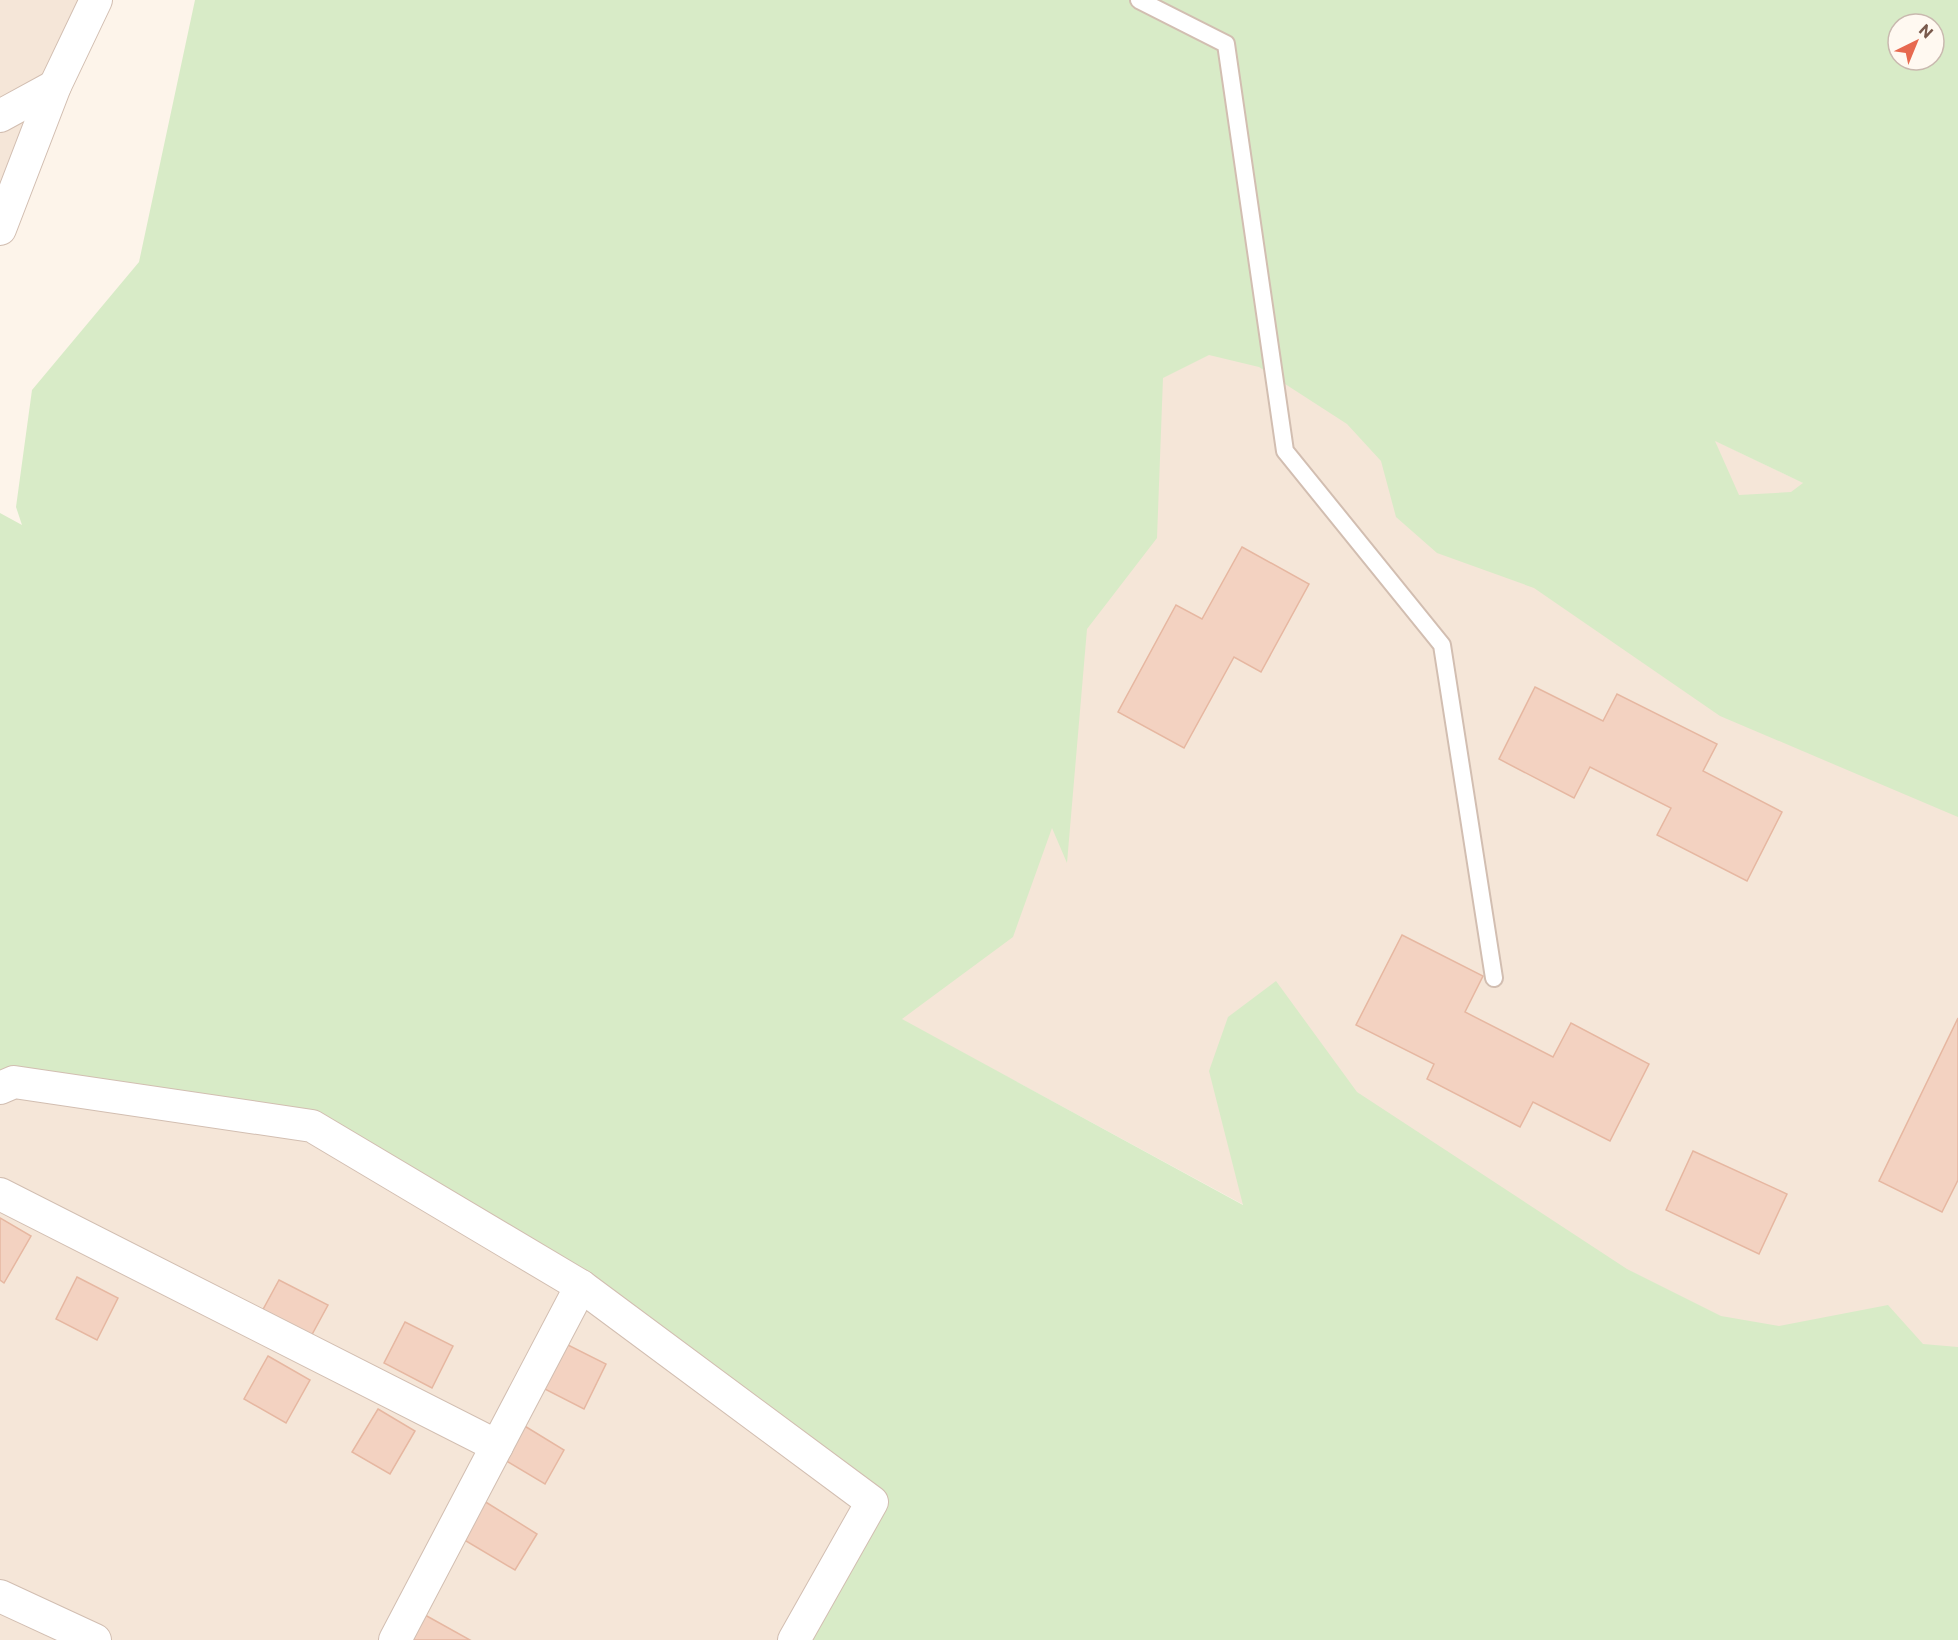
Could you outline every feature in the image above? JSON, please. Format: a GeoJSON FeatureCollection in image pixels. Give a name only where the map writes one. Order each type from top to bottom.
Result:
{"type":"FeatureCollection","features":[{"type":"Feature","properties":{"kind":"street"},"geometry":{"type":"LineString","coordinates":[[0,229],[55,87],[96,0]]}},
{"type":"Feature","properties":{"kind":"street"},"geometry":{"type":"LineString","coordinates":[[0,116],[55,87]]}},
{"type":"Feature","properties":{"kind":"street"},"geometry":{"type":"LineString","coordinates":[[0,1088],[14,1082],[312,1126],[581,1286],[872,1502],[794,1640]]}},
{"type":"Feature","properties":{"kind":"street"},"geometry":{"type":"LineString","coordinates":[[0,1194],[497,1446]]}},
{"type":"Feature","properties":{"kind":"street"},"geometry":{"type":"LineString","coordinates":[[395,1640],[581,1286]]}},
{"type":"Feature","properties":{"kind":"street"},"geometry":{"type":"LineString","coordinates":[[0,1596],[95,1640]]}},
{"type":"Feature","properties":{"kind":"lane"},"geometry":{"type":"LineString","coordinates":[[1139,0],[1226,45],[1285,451],[1442,645],[1494,978]]}},
{"type":"Feature","properties":{"kind":"shaded area"},"geometry":{"type":"Polygon","coordinates":[[[0,0],[96,0],[0,229],[0,0]]]}},
{"type":"Feature","properties":{"kind":"shaded area"},"geometry":{"type":"Polygon","coordinates":[[[1205,196],[1958,557],[1958,1592],[847,990],[1205,196]]]}},
{"type":"Feature","properties":{"kind":"shaded area"},"geometry":{"type":"Polygon","coordinates":[[[0,1088],[312,1126],[581,1286],[872,1502],[794,1640],[0,1640],[0,1088]]]}},
{"type":"Feature","properties":{"kind":"green space"},"geometry":{"type":"Polygon","coordinates":[[[195,0],[1958,0],[1958,817],[1720,716],[1534,588],[1437,553],[1396,517],[1381,461],[1347,424],[1259,367],[1209,355],[1163,378],[1157,538],[1087,629],[1067,863],[1052,828],[1013,937],[902,1019],[1243,1205],[1209,1071],[1228,1017],[1276,981],[1357,1092],[1627,1269],[1721,1316],[1779,1326],[1888,1305],[1923,1344],[1958,1347],[1958,1640],[794,1640],[872,1502],[581,1286],[312,1126],[0,1088],[0,513],[22,525],[16,507],[32,390],[139,262],[195,0]],[[1715,441],[1739,495],[1791,492],[1803,483],[1715,441]]]}},
{"type":"Feature","properties":{"kind":"building"},"geometry":{"type":"Polygon","coordinates":[[[1242,547],[1309,584],[1261,672],[1234,657],[1184,748],[1118,712],[1176,605],[1202,619],[1242,547]]]}},
{"type":"Feature","properties":{"kind":"building"},"geometry":{"type":"Polygon","coordinates":[[[1535,687],[1603,721],[1617,694],[1717,744],[1703,771],[1782,812],[1747,881],[1657,835],[1671,808],[1590,767],[1574,798],[1499,759],[1535,687]]]}},
{"type":"Feature","properties":{"kind":"building"},"geometry":{"type":"Polygon","coordinates":[[[1402,935],[1483,976],[1465,1012],[1553,1057],[1571,1023],[1649,1064],[1610,1141],[1533,1102],[1520,1127],[1427,1079],[1434,1064],[1356,1025],[1402,935]]]}},
{"type":"Feature","properties":{"kind":"building"},"geometry":{"type":"Polygon","coordinates":[[[1958,1018],[1958,1180],[1942,1212],[1879,1181],[1958,1018]]]}},
{"type":"Feature","properties":{"kind":"building"},"geometry":{"type":"Polygon","coordinates":[[[1693,1151],[1787,1194],[1759,1254],[1666,1210],[1693,1151]]]}},
{"type":"Feature","properties":{"kind":"building"},"geometry":{"type":"Polygon","coordinates":[[[0,1218],[31,1236],[4,1283],[0,1280],[0,1218]]]}},
{"type":"Feature","properties":{"kind":"building"},"geometry":{"type":"Polygon","coordinates":[[[77,1277],[118,1298],[97,1340],[56,1319],[77,1277]]]}},
{"type":"Feature","properties":{"kind":"building"},"geometry":{"type":"Polygon","coordinates":[[[279,1280],[328,1305],[309,1340],[260,1315],[279,1280]]]}},
{"type":"Feature","properties":{"kind":"building"},"geometry":{"type":"Polygon","coordinates":[[[405,1322],[453,1346],[432,1388],[384,1363],[405,1322]]]}},
{"type":"Feature","properties":{"kind":"building"},"geometry":{"type":"Polygon","coordinates":[[[556,1339],[606,1364],[584,1409],[533,1383],[556,1339]]]}},
{"type":"Feature","properties":{"kind":"building"},"geometry":{"type":"Polygon","coordinates":[[[268,1356],[310,1380],[286,1423],[244,1399],[268,1356]]]}},
{"type":"Feature","properties":{"kind":"building"},"geometry":{"type":"Polygon","coordinates":[[[378,1409],[415,1431],[390,1474],[352,1452],[378,1409]]]}},
{"type":"Feature","properties":{"kind":"building"},"geometry":{"type":"Polygon","coordinates":[[[523,1425],[564,1450],[545,1484],[503,1459],[523,1425]]]}},
{"type":"Feature","properties":{"kind":"building"},"geometry":{"type":"Polygon","coordinates":[[[484,1501],[537,1534],[515,1570],[461,1538],[484,1501]]]}},
{"type":"Feature","properties":{"kind":"building"},"geometry":{"type":"Polygon","coordinates":[[[425,1615],[470,1640],[411,1640],[425,1615]]]}}]}
